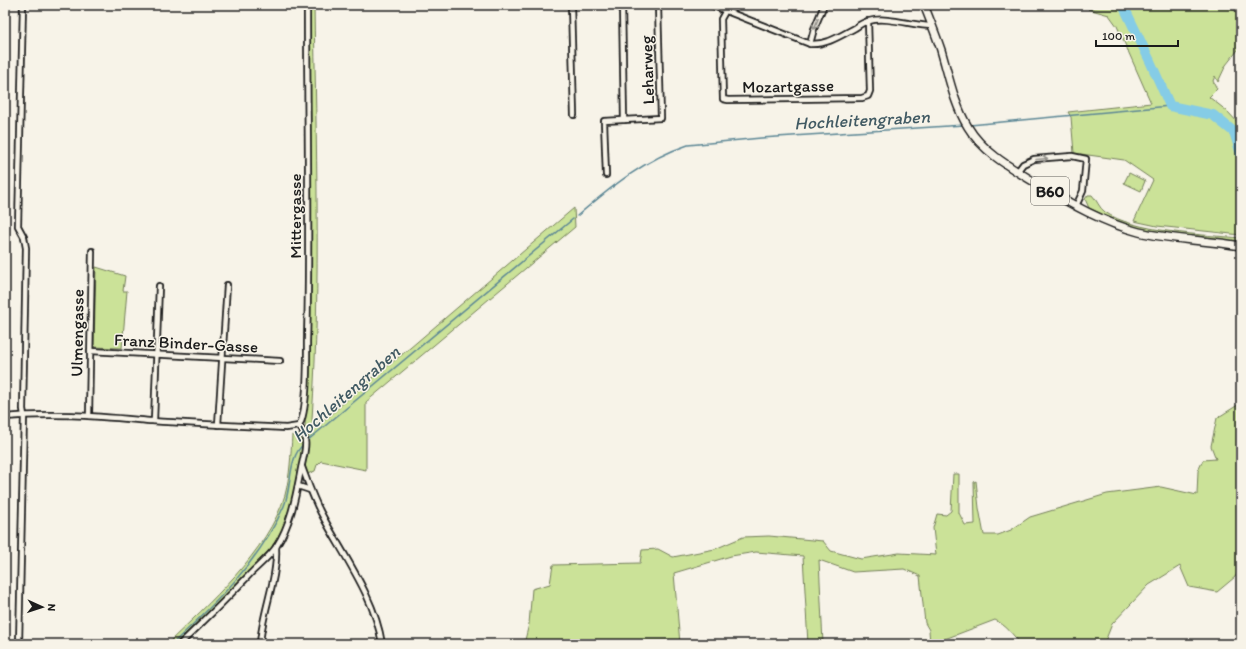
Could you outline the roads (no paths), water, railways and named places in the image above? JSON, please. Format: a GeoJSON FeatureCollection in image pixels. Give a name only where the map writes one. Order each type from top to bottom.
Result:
{"type":"FeatureCollection","features":[{"type":"Feature","properties":{"kind":"main road","name":"B60"},"geometry":{"type":"LineString","coordinates":[[924,5],[941,50],[955,100],[966,124],[976,138],[988,150],[1017,172],[1076,206],[1116,224],[1138,232],[1159,236],[1241,246]]}},
{"type":"Feature","properties":{"kind":"street"},"geometry":{"type":"LineString","coordinates":[[19,644],[26,248],[24,236],[18,226],[23,5]]}},
{"type":"Feature","properties":{"kind":"street","name":"Mittergasse"},"geometry":{"type":"LineString","coordinates":[[299,426],[303,415],[306,385],[308,298],[307,5]]}},
{"type":"Feature","properties":{"kind":"street"},"geometry":{"type":"LineString","coordinates":[[571,5],[574,114]]}},
{"type":"Feature","properties":{"kind":"street"},"geometry":{"type":"LineString","coordinates":[[622,5],[624,120]]}},
{"type":"Feature","properties":{"kind":"street","name":"Leharweg"},"geometry":{"type":"LineString","coordinates":[[606,175],[604,121],[661,118],[658,5]]}},
{"type":"Feature","properties":{"kind":"street"},"geometry":{"type":"LineString","coordinates":[[711,5],[810,44],[820,45],[868,21],[881,19],[923,26],[933,26]]}},
{"type":"Feature","properties":{"kind":"street"},"geometry":{"type":"LineString","coordinates":[[810,44],[814,28],[824,5]]}},
{"type":"Feature","properties":{"kind":"street","name":"Mozartgasse"},"geometry":{"type":"LineString","coordinates":[[726,10],[721,19],[722,86],[724,99],[728,100],[862,98],[868,96],[870,91],[868,21]]}},
{"type":"Feature","properties":{"kind":"street"},"geometry":{"type":"LineString","coordinates":[[1017,172],[1023,164],[1034,159],[1072,156],[1086,159],[1083,191],[1076,206]]}},
{"type":"Feature","properties":{"kind":"street","name":"Ulmengasse"},"geometry":{"type":"LineString","coordinates":[[89,416],[92,251]]}},
{"type":"Feature","properties":{"kind":"street"},"geometry":{"type":"LineString","coordinates":[[154,421],[159,286]]}},
{"type":"Feature","properties":{"kind":"street"},"geometry":{"type":"LineString","coordinates":[[218,425],[221,358],[227,286]]}},
{"type":"Feature","properties":{"kind":"street","name":"Franz Binder-Gasse"},"geometry":{"type":"LineString","coordinates":[[90,351],[280,362]]}},
{"type":"Feature","properties":{"kind":"street"},"geometry":{"type":"LineString","coordinates":[[5,417],[24,415],[89,416],[218,425],[286,428],[299,426],[303,430],[306,446],[294,504],[276,548],[180,644]]}},
{"type":"Feature","properties":{"kind":"street"},"geometry":{"type":"LineString","coordinates":[[302,468],[320,512],[373,610],[380,629],[382,644]]}},
{"type":"Feature","properties":{"kind":"street"},"geometry":{"type":"LineString","coordinates":[[298,486],[310,490]]}},
{"type":"Feature","properties":{"kind":"street"},"geometry":{"type":"LineString","coordinates":[[260,644],[263,617],[273,578],[276,548]]}},
{"type":"Feature","properties":{"kind":"waterway"},"geometry":{"type":"LineString","coordinates":[[1123,5],[1170,106],[1213,115],[1234,132],[1241,154]]}},
{"type":"Feature","properties":{"kind":"waterway","name":"Hochleitengraben"},"geometry":{"type":"LineString","coordinates":[[970,125],[1170,106]]}},
{"type":"Feature","properties":{"kind":"waterway","name":"Hochleitengraben"},"geometry":{"type":"LineString","coordinates":[[577,216],[616,184],[643,166],[657,158],[688,145],[761,138],[964,125]]}},
{"type":"Feature","properties":{"kind":"waterway","name":"Hochleitengraben"},"geometry":{"type":"LineString","coordinates":[[307,441],[573,219]]}},
{"type":"Feature","properties":{"kind":"waterway","name":"Hochleitengraben"},"geometry":{"type":"LineString","coordinates":[[172,644],[235,581],[262,545],[284,506],[295,456],[304,444]]}}]}
